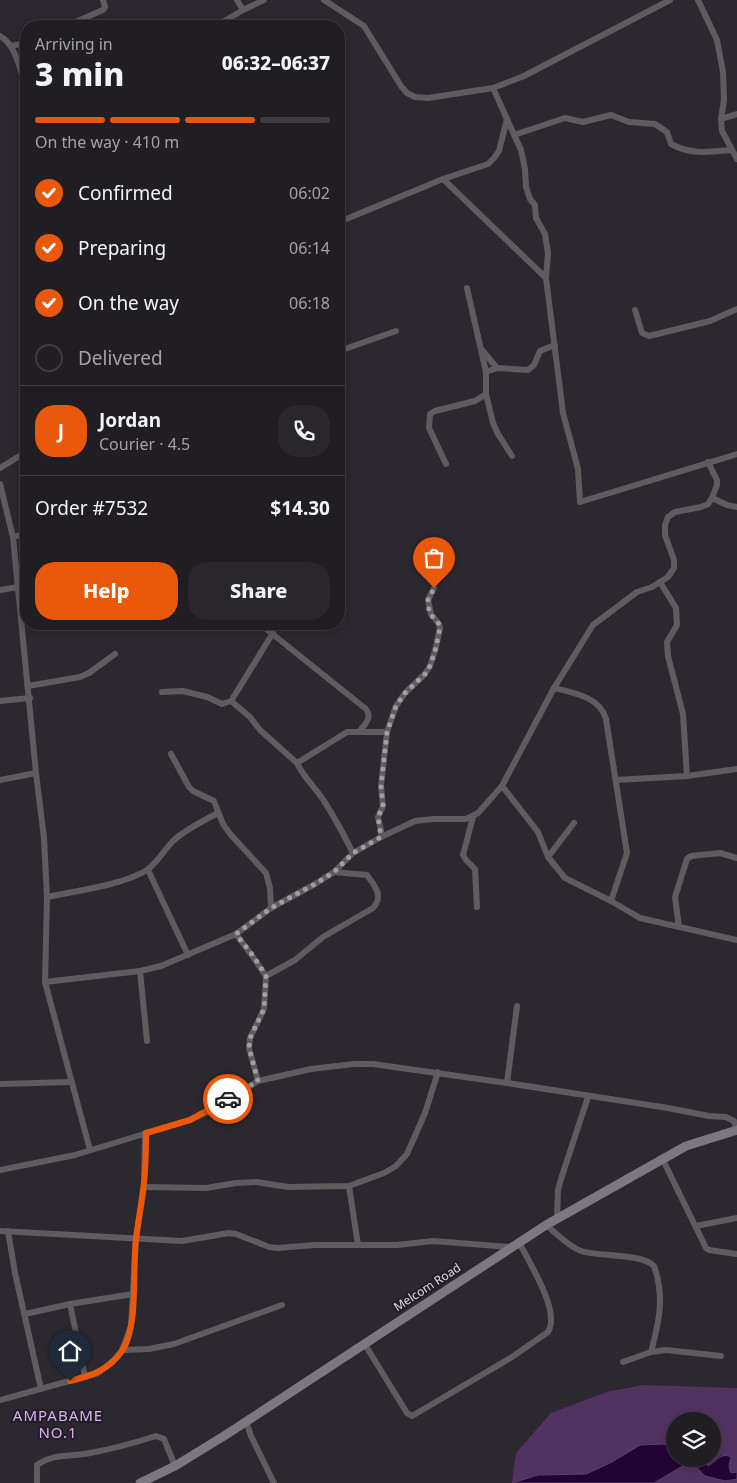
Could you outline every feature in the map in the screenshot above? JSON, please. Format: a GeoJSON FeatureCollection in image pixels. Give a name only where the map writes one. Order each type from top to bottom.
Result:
{"type":"FeatureCollection","features":[{"type":"Feature","properties":{"kind":"main road","name":"Melcom Road"},"geometry":{"type":"LineString","coordinates":[[140,1483],[174,1466],[224,1436],[546,1225],[686,1146],[737,1130]]}},
{"type":"Feature","properties":{"kind":"street"},"geometry":{"type":"LineString","coordinates":[[80,20],[103,10],[105,7],[103,0]]}},
{"type":"Feature","properties":{"kind":"street"},"geometry":{"type":"LineString","coordinates":[[237,0],[243,10]]}},
{"type":"Feature","properties":{"kind":"street"},"geometry":{"type":"LineString","coordinates":[[226,20],[264,0]]}},
{"type":"Feature","properties":{"kind":"street"},"geometry":{"type":"LineString","coordinates":[[324,0],[364,26],[407,93],[415,97],[428,98],[493,88],[524,76],[670,0]]}},
{"type":"Feature","properties":{"kind":"street"},"geometry":{"type":"LineString","coordinates":[[698,0],[717,40],[723,72],[722,131],[737,159]]}},
{"type":"Feature","properties":{"kind":"street"},"geometry":{"type":"LineString","coordinates":[[0,36],[11,46],[20,71]]}},
{"type":"Feature","properties":{"kind":"street"},"geometry":{"type":"LineString","coordinates":[[11,46],[20,44]]}},
{"type":"Feature","properties":{"kind":"street"},"geometry":{"type":"LineString","coordinates":[[493,88],[521,150],[528,193],[535,205],[536,218],[545,234],[548,252],[546,278],[563,413],[578,469],[580,502],[737,454]]}},
{"type":"Feature","properties":{"kind":"street"},"geometry":{"type":"LineString","coordinates":[[721,119],[737,114]]}},
{"type":"Feature","properties":{"kind":"street"},"geometry":{"type":"LineString","coordinates":[[514,135],[565,118],[583,122],[612,115],[629,122],[655,124],[667,132],[670,144],[683,151],[732,150]]}},
{"type":"Feature","properties":{"kind":"street"},"geometry":{"type":"LineString","coordinates":[[345,220],[443,179],[488,164],[499,151],[507,119]]}},
{"type":"Feature","properties":{"kind":"street"},"geometry":{"type":"LineString","coordinates":[[443,179],[546,278]]}},
{"type":"Feature","properties":{"kind":"street"},"geometry":{"type":"LineString","coordinates":[[467,288],[486,372],[486,394],[493,423],[512,456]]}},
{"type":"Feature","properties":{"kind":"street"},"geometry":{"type":"LineString","coordinates":[[635,310],[642,333],[649,336],[710,321],[737,309]]}},
{"type":"Feature","properties":{"kind":"street"},"geometry":{"type":"LineString","coordinates":[[345,349],[396,331]]}},
{"type":"Feature","properties":{"kind":"street"},"geometry":{"type":"LineString","coordinates":[[486,372],[497,368],[528,370],[534,365],[540,351],[555,345]]}},
{"type":"Feature","properties":{"kind":"street"},"geometry":{"type":"LineString","coordinates":[[481,349],[497,368]]}},
{"type":"Feature","properties":{"kind":"street"},"geometry":{"type":"LineString","coordinates":[[446,464],[429,428],[430,414],[475,401],[486,394]]}},
{"type":"Feature","properties":{"kind":"street"},"geometry":{"type":"LineString","coordinates":[[0,468],[20,456]]}},
{"type":"Feature","properties":{"kind":"street"},"geometry":{"type":"LineString","coordinates":[[45,982],[161,966],[236,934],[271,908],[293,898],[334,872],[353,853],[381,837],[415,821],[434,819],[456,820],[473,817],[502,786],[554,688],[593,625],[637,592],[652,587],[668,577],[674,568],[674,560],[665,535],[665,525],[668,517],[675,512],[708,504],[717,485],[708,462]]}},
{"type":"Feature","properties":{"kind":"street"},"geometry":{"type":"LineString","coordinates":[[0,484],[13,537],[20,607]]}},
{"type":"Feature","properties":{"kind":"street"},"geometry":{"type":"LineString","coordinates":[[712,498],[727,505],[737,507]]}},
{"type":"Feature","properties":{"kind":"street"},"geometry":{"type":"LineString","coordinates":[[13,537],[20,534]]}},
{"type":"Feature","properties":{"kind":"street"},"geometry":{"type":"LineString","coordinates":[[660,582],[676,608],[676,625],[667,642],[668,656],[683,714],[687,776]]}},
{"type":"Feature","properties":{"kind":"street"},"geometry":{"type":"LineString","coordinates":[[0,590],[18,587]]}},
{"type":"Feature","properties":{"kind":"street"},"geometry":{"type":"LineString","coordinates":[[381,837],[378,817],[383,806],[381,786],[387,732],[396,706],[405,693],[425,674],[435,651],[440,628],[439,624],[430,614],[428,605],[428,600],[434,588]]}},
{"type":"Feature","properties":{"kind":"street"},"geometry":{"type":"LineString","coordinates":[[22,630],[44,838],[47,897],[45,982],[90,1150]]}},
{"type":"Feature","properties":{"kind":"street"},"geometry":{"type":"LineString","coordinates":[[269,630],[369,712],[368,720],[359,732]]}},
{"type":"Feature","properties":{"kind":"street"},"geometry":{"type":"LineString","coordinates":[[162,692],[183,691],[207,697],[222,704],[231,701],[273,633]]}},
{"type":"Feature","properties":{"kind":"street"},"geometry":{"type":"LineString","coordinates":[[28,686],[80,677],[89,673],[115,654]]}},
{"type":"Feature","properties":{"kind":"street"},"geometry":{"type":"LineString","coordinates":[[554,688],[584,697],[594,702],[604,712],[627,853],[611,901]]}},
{"type":"Feature","properties":{"kind":"street"},"geometry":{"type":"LineString","coordinates":[[0,701],[30,698]]}},
{"type":"Feature","properties":{"kind":"street"},"geometry":{"type":"LineString","coordinates":[[231,701],[297,763],[300,770],[324,800],[353,853]]}},
{"type":"Feature","properties":{"kind":"street"},"geometry":{"type":"LineString","coordinates":[[297,763],[346,732],[387,732]]}},
{"type":"Feature","properties":{"kind":"street"},"geometry":{"type":"LineString","coordinates":[[171,754],[189,787],[193,791],[214,801],[223,824],[266,874],[270,888],[271,908]]}},
{"type":"Feature","properties":{"kind":"street"},"geometry":{"type":"LineString","coordinates":[[616,780],[687,776],[737,769]]}},
{"type":"Feature","properties":{"kind":"street"},"geometry":{"type":"LineString","coordinates":[[0,780],[36,773]]}},
{"type":"Feature","properties":{"kind":"street"},"geometry":{"type":"LineString","coordinates":[[502,786],[538,832],[548,857],[564,878],[611,901],[640,918],[737,940]]}},
{"type":"Feature","properties":{"kind":"street"},"geometry":{"type":"LineString","coordinates":[[47,897],[102,886],[148,870],[174,840],[190,828],[218,812]]}},
{"type":"Feature","properties":{"kind":"street"},"geometry":{"type":"LineString","coordinates":[[473,817],[463,855],[475,869],[477,907]]}},
{"type":"Feature","properties":{"kind":"street"},"geometry":{"type":"LineString","coordinates":[[548,857],[574,823]]}},
{"type":"Feature","properties":{"kind":"street"},"geometry":{"type":"LineString","coordinates":[[679,927],[675,897],[687,859],[691,856],[720,853],[737,858]]}},
{"type":"Feature","properties":{"kind":"street"},"geometry":{"type":"LineString","coordinates":[[148,870],[188,955]]}},
{"type":"Feature","properties":{"kind":"street"},"geometry":{"type":"LineString","coordinates":[[266,976],[295,960],[323,937],[373,908],[379,902],[379,895],[367,875],[334,872]]}},
{"type":"Feature","properties":{"kind":"street"},"geometry":{"type":"LineString","coordinates":[[236,934],[266,976],[264,1009],[250,1038],[249,1048],[258,1081]]}},
{"type":"Feature","properties":{"kind":"street"},"geometry":{"type":"LineString","coordinates":[[140,970],[147,1041]]}},
{"type":"Feature","properties":{"kind":"street"},"geometry":{"type":"LineString","coordinates":[[507,1083],[517,1006]]}},
{"type":"Feature","properties":{"kind":"street"},"geometry":{"type":"LineString","coordinates":[[0,1170],[61,1158],[190,1120],[211,1110],[258,1081],[311,1069],[354,1064],[373,1064],[438,1072],[659,1106],[709,1116],[726,1117],[734,1122],[737,1130]]}},
{"type":"Feature","properties":{"kind":"street"},"geometry":{"type":"LineString","coordinates":[[144,1187],[206,1188],[256,1182],[288,1187],[349,1186],[391,1170],[407,1154],[425,1113],[438,1072]]}},
{"type":"Feature","properties":{"kind":"street"},"geometry":{"type":"LineString","coordinates":[[0,1084],[72,1082]]}},
{"type":"Feature","properties":{"kind":"street"},"geometry":{"type":"LineString","coordinates":[[557,1220],[558,1190],[561,1178],[588,1096]]}},
{"type":"Feature","properties":{"kind":"street"},"geometry":{"type":"LineString","coordinates":[[0,1400],[85,1377],[104,1369],[122,1350],[131,1326],[136,1239],[144,1187],[146,1133]]}},
{"type":"Feature","properties":{"kind":"street"},"geometry":{"type":"LineString","coordinates":[[662,1158],[707,1250],[737,1254]]}},
{"type":"Feature","properties":{"kind":"street"},"geometry":{"type":"LineString","coordinates":[[349,1186],[358,1245]]}},
{"type":"Feature","properties":{"kind":"street"},"geometry":{"type":"LineString","coordinates":[[696,1226],[737,1218]]}},
{"type":"Feature","properties":{"kind":"street"},"geometry":{"type":"LineString","coordinates":[[546,1225],[579,1250],[610,1256],[643,1259],[654,1266],[661,1311],[651,1352]]}},
{"type":"Feature","properties":{"kind":"street"},"geometry":{"type":"LineString","coordinates":[[0,1231],[136,1239],[190,1240],[229,1233],[269,1247],[278,1248],[397,1245],[433,1241],[515,1245],[549,1304],[552,1317],[552,1326],[548,1332],[512,1357],[412,1416],[407,1413],[364,1343]]}},
{"type":"Feature","properties":{"kind":"street"},"geometry":{"type":"LineString","coordinates":[[8,1231],[15,1273],[41,1389]]}},
{"type":"Feature","properties":{"kind":"street"},"geometry":{"type":"LineString","coordinates":[[25,1314],[70,1304],[133,1294]]}},
{"type":"Feature","properties":{"kind":"street"},"geometry":{"type":"LineString","coordinates":[[70,1304],[85,1377]]}},
{"type":"Feature","properties":{"kind":"street"},"geometry":{"type":"LineString","coordinates":[[122,1350],[149,1349],[174,1344],[282,1305]]}},
{"type":"Feature","properties":{"kind":"street"},"geometry":{"type":"LineString","coordinates":[[623,1362],[651,1352],[666,1350],[721,1356]]}},
{"type":"Feature","properties":{"kind":"street"},"geometry":{"type":"LineString","coordinates":[[246,1421],[251,1436],[274,1483]]}},
{"type":"Feature","properties":{"kind":"street"},"geometry":{"type":"LineString","coordinates":[[37,1483],[37,1465],[60,1455],[77,1456],[156,1436],[164,1439],[174,1466]]}},
{"type":"Feature","properties":{"kind":"shaded area"},"geometry":{"type":"Polygon","coordinates":[[[643,1385],[737,1388],[737,1472],[731,1473],[729,1466],[721,1455],[721,1412],[666,1412],[666,1445],[662,1444],[586,1474],[538,1475],[512,1483],[516,1453],[551,1413],[607,1392],[643,1385]]]}},
{"type":"Feature","properties":{"kind":"shaded area"},"geometry":{"type":"Polygon","coordinates":[[[640,1445],[666,1445],[666,1467],[681,1467],[654,1483],[512,1483],[538,1475],[586,1474],[612,1462],[640,1445]]]}},
{"type":"Feature","properties":{"kind":"shaded area"},"geometry":{"type":"Polygon","coordinates":[[[722,1456],[731,1457],[729,1466],[731,1473],[737,1472],[737,1479],[725,1481],[705,1476],[697,1467],[721,1467],[722,1456]]]}},
{"type":"Feature","properties":{"kind":"shaded area"},"geometry":{"type":"Polygon","coordinates":[[[681,1467],[697,1467],[705,1476],[725,1481],[737,1479],[737,1483],[654,1483],[681,1467]]]}},
{"type":"Feature","properties":{"kind":"way so far"},"geometry":{"type":"LineString","coordinates":[[228,1099],[258,1081],[249,1048],[251,1032],[264,1009],[266,976],[236,934],[271,908],[293,898],[334,872],[353,853],[381,837],[378,817],[383,806],[381,786],[387,732],[396,706],[405,693],[425,674],[435,651],[440,628],[439,624],[430,614],[428,605],[428,600],[434,588]]}},
{"type":"Feature","properties":{"kind":"district","name":"AMPABAME NO.1"},"geometry":{"type":"Point","coordinates":[58,1424]}},
{"type":"Feature","properties":{"kind":"route"},"geometry":{"type":"LineString","coordinates":[[70,1381],[98,1373],[104,1369],[122,1350],[128,1337],[131,1326],[136,1239],[144,1187],[146,1133],[190,1120],[228,1099]]}}]}
